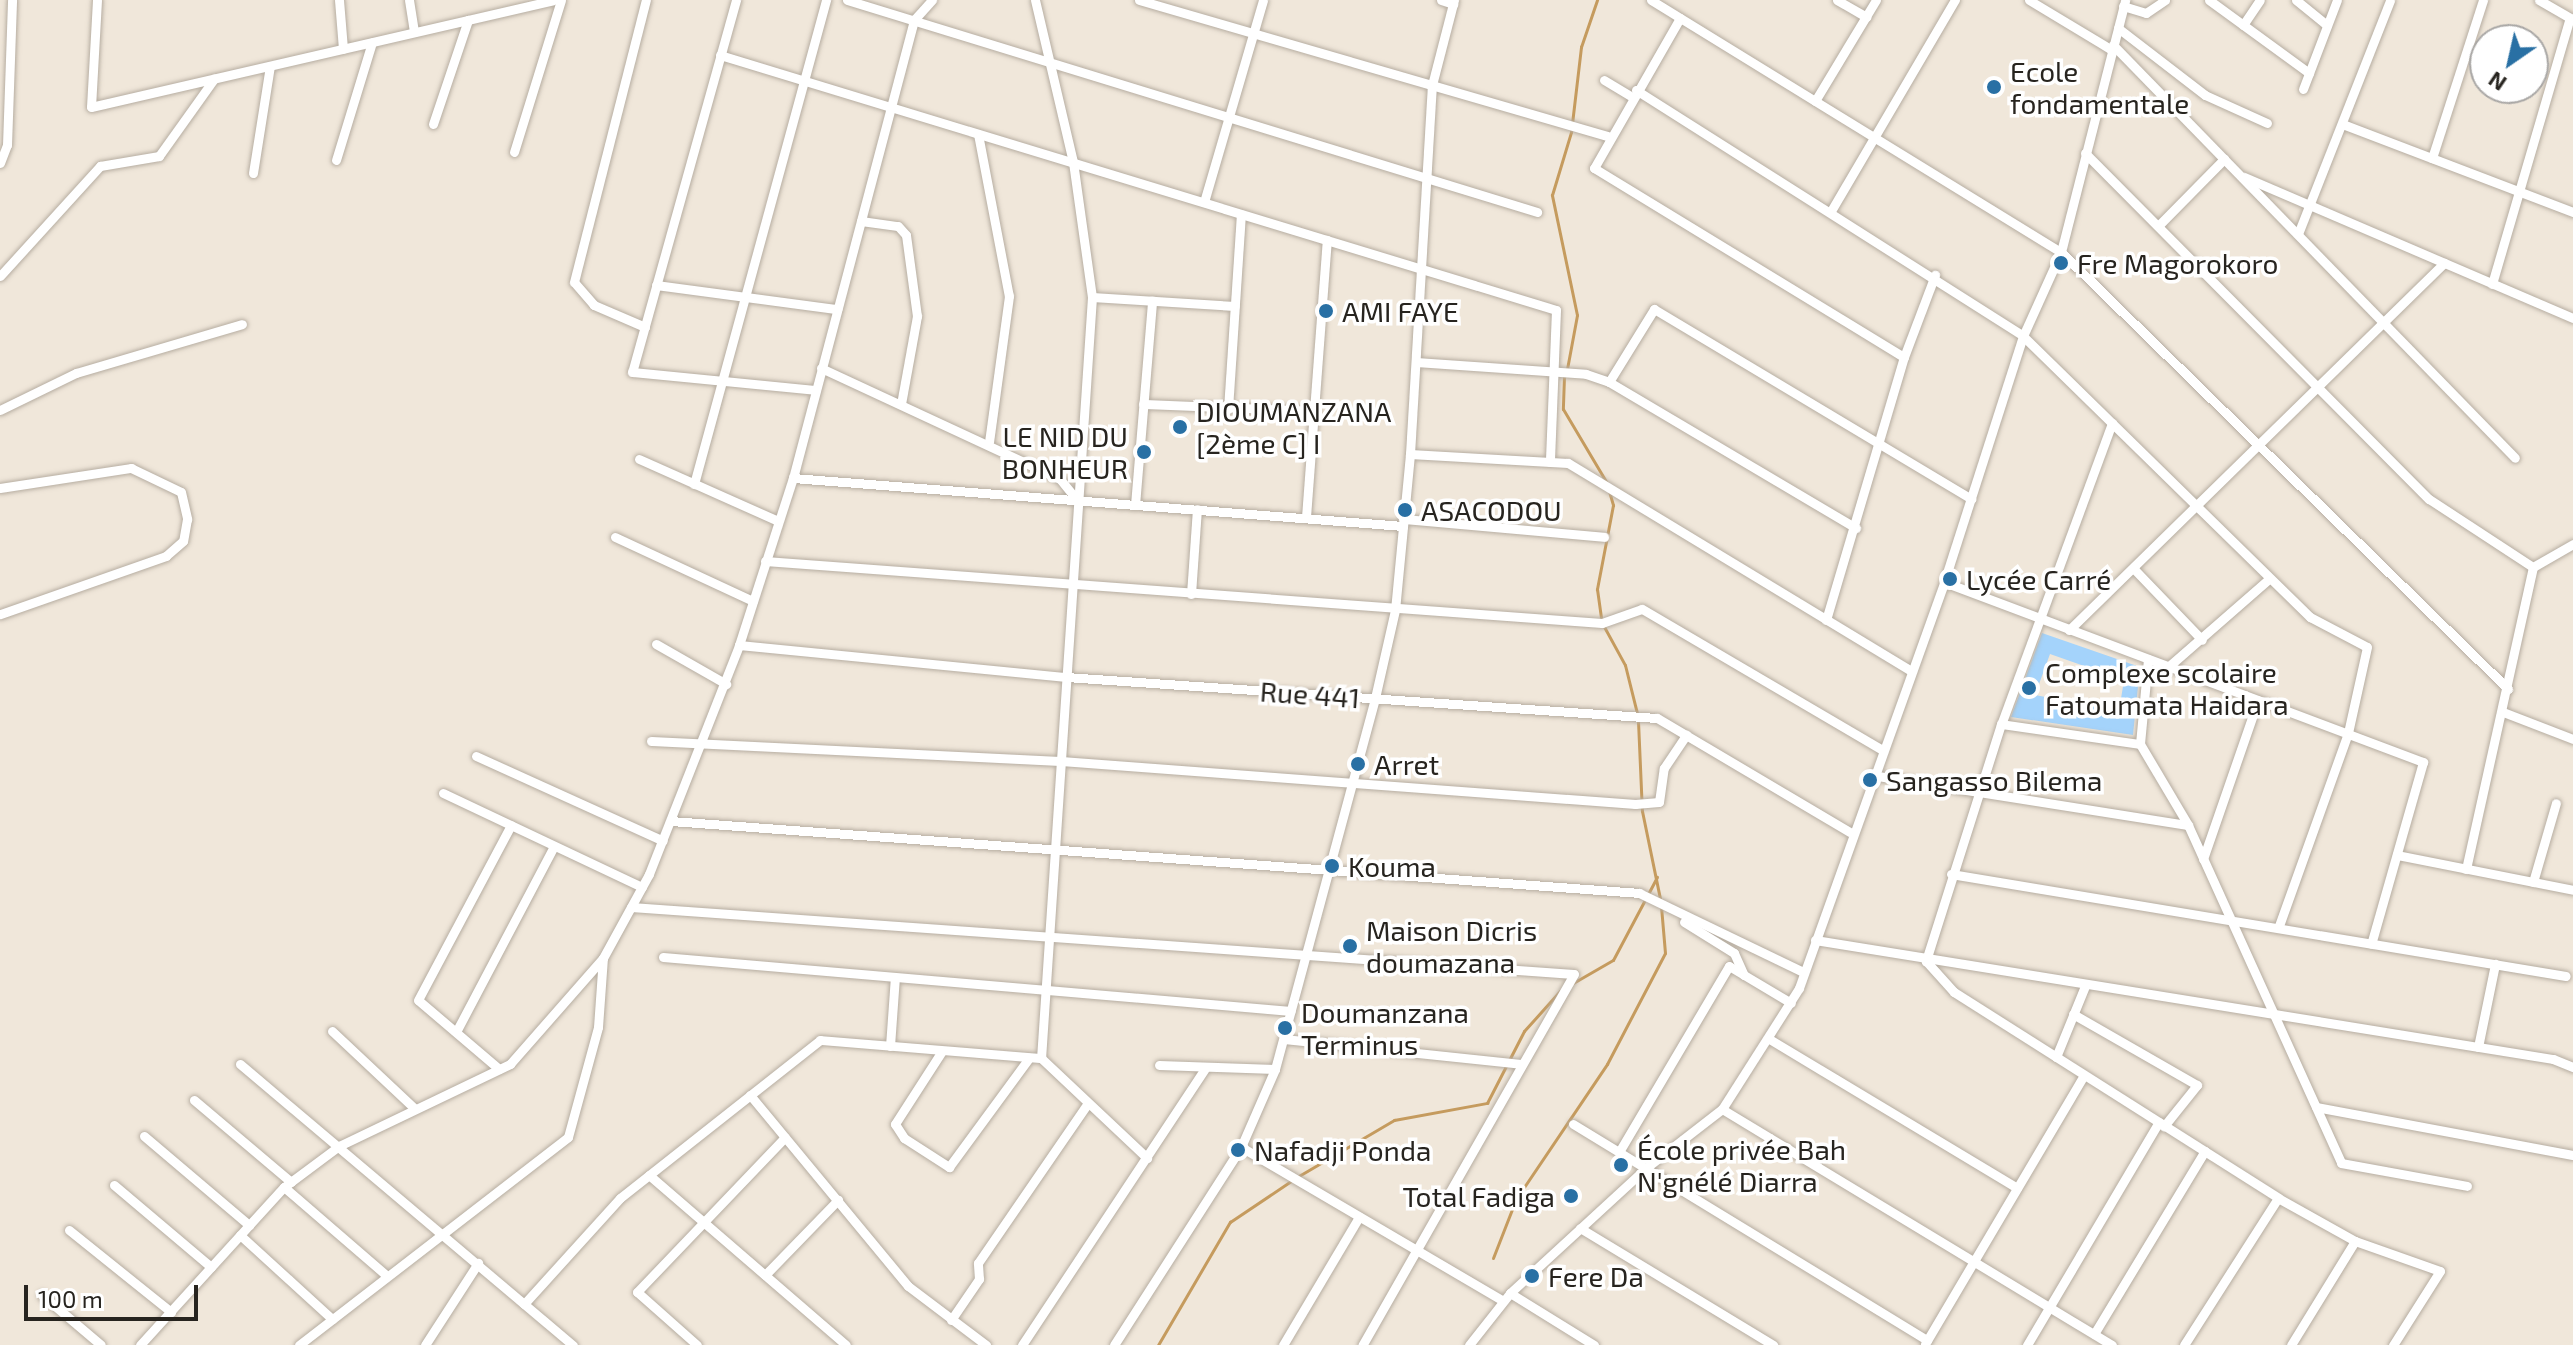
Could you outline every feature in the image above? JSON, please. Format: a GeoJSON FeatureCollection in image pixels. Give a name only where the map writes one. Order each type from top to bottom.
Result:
{"type":"FeatureCollection","features":[{"type":"Feature","properties":{"kind":"street"},"geometry":{"type":"LineString","coordinates":[[0,163],[7,145],[12,0]]}},
{"type":"Feature","properties":{"kind":"street"},"geometry":{"type":"LineString","coordinates":[[97,0],[91,107],[468,20],[512,5],[553,0]]}},
{"type":"Feature","properties":{"kind":"street"},"geometry":{"type":"LineString","coordinates":[[339,0],[343,49]]}},
{"type":"Feature","properties":{"kind":"street"},"geometry":{"type":"LineString","coordinates":[[409,0],[414,32]]}},
{"type":"Feature","properties":{"kind":"street"},"geometry":{"type":"LineString","coordinates":[[514,152],[561,0]]}},
{"type":"Feature","properties":{"kind":"street"},"geometry":{"type":"LineString","coordinates":[[645,327],[594,305],[574,282],[646,0]]}},
{"type":"Feature","properties":{"kind":"street"},"geometry":{"type":"LineString","coordinates":[[736,0],[632,372],[815,390]]}},
{"type":"Feature","properties":{"kind":"street"},"geometry":{"type":"LineString","coordinates":[[694,484],[826,0]]}},
{"type":"Feature","properties":{"kind":"street"},"geometry":{"type":"LineString","coordinates":[[847,0],[1537,212]]}},
{"type":"Feature","properties":{"kind":"street"},"geometry":{"type":"LineString","coordinates":[[140,1345],[288,1184],[339,1146],[499,1069],[603,958],[663,841],[705,743],[726,684],[793,478],[914,20],[932,0]]}},
{"type":"Feature","properties":{"kind":"street"},"geometry":{"type":"LineString","coordinates":[[1035,0],[1073,162],[1092,297],[1041,1058]]}},
{"type":"Feature","properties":{"kind":"street"},"geometry":{"type":"LineString","coordinates":[[1139,0],[1608,136]]}},
{"type":"Feature","properties":{"kind":"street"},"geometry":{"type":"LineString","coordinates":[[1204,202],[1263,0]]}},
{"type":"Feature","properties":{"kind":"street"},"geometry":{"type":"LineString","coordinates":[[1114,1345],[1241,1147],[1275,1069],[1375,698],[1395,610],[1410,454],[1429,179],[1432,85],[1454,2],[1441,0]]}},
{"type":"Feature","properties":{"kind":"street"},"geometry":{"type":"LineString","coordinates":[[1651,0],[2061,252],[2508,689]]}},
{"type":"Feature","properties":{"kind":"street"},"geometry":{"type":"LineString","coordinates":[[1837,0],[1866,17]]}},
{"type":"Feature","properties":{"kind":"street"},"geometry":{"type":"LineString","coordinates":[[1815,101],[1876,0]]}},
{"type":"Feature","properties":{"kind":"street"},"geometry":{"type":"LineString","coordinates":[[1831,211],[1955,0]]}},
{"type":"Feature","properties":{"kind":"street"},"geometry":{"type":"LineString","coordinates":[[2029,0],[2113,47],[2515,458]]}},
{"type":"Feature","properties":{"kind":"street"},"geometry":{"type":"LineString","coordinates":[[1469,1345],[1507,1297],[1580,1228],[1646,1168],[1722,1109],[1771,1040],[1791,1003],[1850,832],[1944,582],[2023,336],[2061,252],[2124,3],[2146,13],[2165,0]]}},
{"type":"Feature","properties":{"kind":"street"},"geometry":{"type":"LineString","coordinates":[[2209,0],[2309,73]]}},
{"type":"Feature","properties":{"kind":"street"},"geometry":{"type":"LineString","coordinates":[[2243,25],[2260,0]]}},
{"type":"Feature","properties":{"kind":"street"},"geometry":{"type":"LineString","coordinates":[[2296,0],[2327,25]]}},
{"type":"Feature","properties":{"kind":"street"},"geometry":{"type":"LineString","coordinates":[[2303,89],[2337,0]]}},
{"type":"Feature","properties":{"kind":"street"},"geometry":{"type":"LineString","coordinates":[[2298,234],[2313,206],[2345,125],[2390,0]]}},
{"type":"Feature","properties":{"kind":"street"},"geometry":{"type":"LineString","coordinates":[[2432,158],[2483,0]]}},
{"type":"Feature","properties":{"kind":"street"},"geometry":{"type":"LineString","coordinates":[[2492,284],[2571,19],[2539,0]]}},
{"type":"Feature","properties":{"kind":"street"},"geometry":{"type":"LineString","coordinates":[[1680,18],[1608,136],[1594,168],[1904,357]]}},
{"type":"Feature","properties":{"kind":"street"},"geometry":{"type":"LineString","coordinates":[[433,124],[468,20]]}},
{"type":"Feature","properties":{"kind":"street"},"geometry":{"type":"LineString","coordinates":[[2118,28],[2205,95],[2267,123]]}},
{"type":"Feature","properties":{"kind":"street"},"geometry":{"type":"LineString","coordinates":[[336,160],[372,42]]}},
{"type":"Feature","properties":{"kind":"street"},"geometry":{"type":"LineString","coordinates":[[720,55],[1556,310],[1556,371],[1550,462]]}},
{"type":"Feature","properties":{"kind":"street"},"geometry":{"type":"LineString","coordinates":[[253,173],[270,66]]}},
{"type":"Feature","properties":{"kind":"street"},"geometry":{"type":"LineString","coordinates":[[0,276],[100,166],[159,156],[214,79]]}},
{"type":"Feature","properties":{"kind":"street"},"geometry":{"type":"LineString","coordinates":[[1604,80],[1634,94],[1831,211],[1935,275],[2023,336],[2310,617],[2367,647],[2348,733],[2278,928]]}},
{"type":"Feature","properties":{"kind":"street"},"geometry":{"type":"LineString","coordinates":[[2345,125],[2573,212]]}},
{"type":"Feature","properties":{"kind":"street"},"geometry":{"type":"LineString","coordinates":[[978,134],[1009,296],[989,442]]}},
{"type":"Feature","properties":{"kind":"street"},"geometry":{"type":"LineString","coordinates":[[2085,153],[2429,499],[2533,567]]}},
{"type":"Feature","properties":{"kind":"street"},"geometry":{"type":"LineString","coordinates":[[2159,225],[2224,159]]}},
{"type":"Feature","properties":{"kind":"street"},"geometry":{"type":"LineString","coordinates":[[2240,176],[2573,318]]}},
{"type":"Feature","properties":{"kind":"street"},"geometry":{"type":"LineString","coordinates":[[1228,409],[1241,214]]}},
{"type":"Feature","properties":{"kind":"street"},"geometry":{"type":"LineString","coordinates":[[861,221],[898,226],[906,235],[917,316],[901,404]]}},
{"type":"Feature","properties":{"kind":"street"},"geometry":{"type":"LineString","coordinates":[[1306,517],[1327,240]]}},
{"type":"Feature","properties":{"kind":"street"},"geometry":{"type":"LineString","coordinates":[[2069,630],[2444,263]]}},
{"type":"Feature","properties":{"kind":"street"},"geometry":{"type":"LineString","coordinates":[[1826,620],[1856,528],[1904,357],[1935,275]]}},
{"type":"Feature","properties":{"kind":"street"},"geometry":{"type":"LineString","coordinates":[[656,285],[837,309]]}},
{"type":"Feature","properties":{"kind":"street"},"geometry":{"type":"LineString","coordinates":[[1092,297],[1235,306]]}},
{"type":"Feature","properties":{"kind":"street"},"geometry":{"type":"LineString","coordinates":[[1135,505],[1152,301]]}},
{"type":"Feature","properties":{"kind":"street"},"geometry":{"type":"LineString","coordinates":[[1609,382],[1654,309],[1972,499]]}},
{"type":"Feature","properties":{"kind":"street"},"geometry":{"type":"LineString","coordinates":[[0,410],[29,402],[76,373],[242,324]]}},
{"type":"Feature","properties":{"kind":"street"},"geometry":{"type":"LineString","coordinates":[[1416,362],[1586,374],[1609,382],[1856,528]]}},
{"type":"Feature","properties":{"kind":"street"},"geometry":{"type":"LineString","coordinates":[[821,368],[989,442],[1060,479],[1078,501]]}},
{"type":"Feature","properties":{"kind":"street"},"geometry":{"type":"LineString","coordinates":[[1143,404],[1316,411]]}},
{"type":"Feature","properties":{"kind":"street"},"geometry":{"type":"LineString","coordinates":[[1926,961],[1951,874],[2001,724],[2112,423]]}},
{"type":"Feature","properties":{"kind":"street"},"geometry":{"type":"LineString","coordinates":[[1410,454],[1568,463],[1910,670]]}},
{"type":"Feature","properties":{"kind":"street"},"geometry":{"type":"LineString","coordinates":[[639,459],[778,521]]}},
{"type":"Feature","properties":{"kind":"street"},"geometry":{"type":"LineString","coordinates":[[0,488],[131,468],[181,492],[187,519],[183,541],[166,556],[0,614]]}},
{"type":"Feature","properties":{"kind":"street"},"geometry":{"type":"LineString","coordinates":[[793,478],[1604,537]]}},
{"type":"Feature","properties":{"kind":"street"},"geometry":{"type":"LineString","coordinates":[[1191,594],[1197,509]]}},
{"type":"Feature","properties":{"kind":"street"},"geometry":{"type":"LineString","coordinates":[[615,537],[753,601]]}},
{"type":"Feature","properties":{"kind":"street"},"geometry":{"type":"LineString","coordinates":[[2466,869],[2533,567],[2573,544]]}},
{"type":"Feature","properties":{"kind":"street"},"geometry":{"type":"LineString","coordinates":[[765,561],[1602,623],[1642,609],[1881,749]]}},
{"type":"Feature","properties":{"kind":"street"},"geometry":{"type":"LineString","coordinates":[[2134,569],[2202,640]]}},
{"type":"Feature","properties":{"kind":"street"},"geometry":{"type":"LineString","coordinates":[[2168,667],[2269,579]]}},
{"type":"Feature","properties":{"kind":"street"},"geometry":{"type":"LineString","coordinates":[[1944,582],[2423,762],[2371,944]]}},
{"type":"Feature","properties":{"kind":"street"},"geometry":{"type":"LineString","coordinates":[[656,644],[726,684]]}},
{"type":"Feature","properties":{"kind":"street","name":"Rue 441"},"geometry":{"type":"LineString","coordinates":[[739,645],[1066,677],[1657,718],[1850,832]]}},
{"type":"Feature","properties":{"kind":"street"},"geometry":{"type":"LineString","coordinates":[[2148,659],[2140,744],[2188,825],[2316,1107],[2347,1167],[2467,1186]]}},
{"type":"Feature","properties":{"kind":"street"},"geometry":{"type":"LineString","coordinates":[[2203,859],[2258,700]]}},
{"type":"Feature","properties":{"kind":"street"},"geometry":{"type":"LineString","coordinates":[[2503,712],[2573,739]]}},
{"type":"Feature","properties":{"kind":"street"},"geometry":{"type":"LineString","coordinates":[[2001,724],[2140,744]]}},
{"type":"Feature","properties":{"kind":"street"},"geometry":{"type":"LineString","coordinates":[[651,741],[1061,761],[1351,786],[1659,802],[1664,768],[1686,735]]}},
{"type":"Feature","properties":{"kind":"street"},"geometry":{"type":"LineString","coordinates":[[476,756],[663,841]]}},
{"type":"Feature","properties":{"kind":"street"},"geometry":{"type":"LineString","coordinates":[[1871,775],[1979,796],[2188,825]]}},
{"type":"Feature","properties":{"kind":"street"},"geometry":{"type":"LineString","coordinates":[[443,793],[642,887]]}},
{"type":"Feature","properties":{"kind":"street"},"geometry":{"type":"LineString","coordinates":[[2533,882],[2556,803]]}},
{"type":"Feature","properties":{"kind":"street"},"geometry":{"type":"LineString","coordinates":[[671,821],[1055,847],[1639,893],[1803,972]]}},
{"type":"Feature","properties":{"kind":"street"},"geometry":{"type":"LineString","coordinates":[[499,1069],[418,1000],[511,825]]}},
{"type":"Feature","properties":{"kind":"street"},"geometry":{"type":"LineString","coordinates":[[456,1032],[554,846]]}},
{"type":"Feature","properties":{"kind":"street"},"geometry":{"type":"LineString","coordinates":[[2397,855],[2573,890]]}},
{"type":"Feature","properties":{"kind":"street"},"geometry":{"type":"LineString","coordinates":[[1951,874],[2566,976]]}},
{"type":"Feature","properties":{"kind":"street"},"geometry":{"type":"LineString","coordinates":[[631,907],[1574,974],[1362,1345]]}},
{"type":"Feature","properties":{"kind":"street"},"geometry":{"type":"LineString","coordinates":[[1684,922],[1734,953],[1744,975]]}},
{"type":"Feature","properties":{"kind":"street"},"geometry":{"type":"LineString","coordinates":[[1815,940],[1926,961],[2478,1047],[2573,1067]]}},
{"type":"Feature","properties":{"kind":"street"},"geometry":{"type":"LineString","coordinates":[[663,957],[1291,1011]]}},
{"type":"Feature","properties":{"kind":"street"},"geometry":{"type":"LineString","coordinates":[[299,1345],[568,1137],[598,1027],[603,958]]}},
{"type":"Feature","properties":{"kind":"street"},"geometry":{"type":"LineString","coordinates":[[1926,961],[1954,992],[2278,1198],[2355,1241],[2440,1271],[2393,1345]]}},
{"type":"Feature","properties":{"kind":"street"},"geometry":{"type":"LineString","coordinates":[[2478,1047],[2495,964]]}},
{"type":"Feature","properties":{"kind":"street"},"geometry":{"type":"LineString","coordinates":[[1619,1152],[1729,966],[1791,1003]]}},
{"type":"Feature","properties":{"kind":"street"},"geometry":{"type":"LineString","coordinates":[[890,1046],[895,977]]}},
{"type":"Feature","properties":{"kind":"street"},"geometry":{"type":"LineString","coordinates":[[2056,1057],[2085,986]]}},
{"type":"Feature","properties":{"kind":"street"},"geometry":{"type":"LineString","coordinates":[[2027,1345],[2162,1124],[2197,1085],[2073,1014]]}},
{"type":"Feature","properties":{"kind":"street"},"geometry":{"type":"LineString","coordinates":[[332,1031],[415,1109]]}},
{"type":"Feature","properties":{"kind":"street"},"geometry":{"type":"LineString","coordinates":[[1284,1039],[1521,1064]]}},
{"type":"Feature","properties":{"kind":"street"},"geometry":{"type":"LineString","coordinates":[[524,1304],[620,1198],[820,1040],[1041,1058],[1147,1158]]}},
{"type":"Feature","properties":{"kind":"street"},"geometry":{"type":"LineString","coordinates":[[1771,1040],[2017,1188]]}},
{"type":"Feature","properties":{"kind":"street"},"geometry":{"type":"LineString","coordinates":[[942,1051],[895,1124],[904,1138],[949,1167],[1029,1058]]}},
{"type":"Feature","properties":{"kind":"street"},"geometry":{"type":"LineString","coordinates":[[240,1064],[444,1233],[573,1345]]}},
{"type":"Feature","properties":{"kind":"street"},"geometry":{"type":"LineString","coordinates":[[1159,1065],[1275,1069]]}},
{"type":"Feature","properties":{"kind":"street"},"geometry":{"type":"LineString","coordinates":[[1022,1345],[1206,1067]]}},
{"type":"Feature","properties":{"kind":"street"},"geometry":{"type":"LineString","coordinates":[[1573,1124],[1925,1342],[2084,1075]]}},
{"type":"Feature","properties":{"kind":"street"},"geometry":{"type":"LineString","coordinates":[[750,1095],[908,1286],[986,1345]]}},
{"type":"Feature","properties":{"kind":"street"},"geometry":{"type":"LineString","coordinates":[[194,1100],[387,1276]]}},
{"type":"Feature","properties":{"kind":"street"},"geometry":{"type":"LineString","coordinates":[[951,1320],[979,1279],[978,1263],[1088,1103]]}},
{"type":"Feature","properties":{"kind":"street"},"geometry":{"type":"LineString","coordinates":[[2316,1107],[2573,1155]]}},
{"type":"Feature","properties":{"kind":"street"},"geometry":{"type":"LineString","coordinates":[[1722,1109],[2112,1345]]}},
{"type":"Feature","properties":{"kind":"street"},"geometry":{"type":"LineString","coordinates":[[144,1136],[249,1225]]}},
{"type":"Feature","properties":{"kind":"street"},"geometry":{"type":"LineString","coordinates":[[697,1345],[637,1292],[785,1137]]}},
{"type":"Feature","properties":{"kind":"street"},"geometry":{"type":"LineString","coordinates":[[1241,1147],[1415,1250],[1594,1345]]}},
{"type":"Feature","properties":{"kind":"street"},"geometry":{"type":"LineString","coordinates":[[2094,1334],[2205,1151]]}},
{"type":"Feature","properties":{"kind":"street"},"geometry":{"type":"LineString","coordinates":[[649,1175],[846,1345]]}},
{"type":"Feature","properties":{"kind":"street"},"geometry":{"type":"LineString","coordinates":[[114,1185],[211,1267]]}},
{"type":"Feature","properties":{"kind":"street"},"geometry":{"type":"LineString","coordinates":[[2184,1345],[2278,1198]]}},
{"type":"Feature","properties":{"kind":"street"},"geometry":{"type":"LineString","coordinates":[[765,1275],[838,1200]]}},
{"type":"Feature","properties":{"kind":"street"},"geometry":{"type":"LineString","coordinates":[[1283,1345],[1359,1217]]}},
{"type":"Feature","properties":{"kind":"street"},"geometry":{"type":"LineString","coordinates":[[1580,1228],[1773,1345]]}},
{"type":"Feature","properties":{"kind":"street"},"geometry":{"type":"LineString","coordinates":[[69,1230],[171,1312]]}},
{"type":"Feature","properties":{"kind":"street"},"geometry":{"type":"LineString","coordinates":[[240,1235],[332,1319]]}},
{"type":"Feature","properties":{"kind":"street"},"geometry":{"type":"LineString","coordinates":[[2291,1345],[2355,1241]]}},
{"type":"Feature","properties":{"kind":"street"},"geometry":{"type":"LineString","coordinates":[[425,1345],[478,1263]]}},
{"type":"Feature","properties":{"kind":"street"},"geometry":{"type":"LineString","coordinates":[[42,1295],[101,1345]]}},
{"type":"Feature","properties":{"kind":"building","name":"Complexe scolaire Fatoumata Haidara"},"geometry":{"type":"Polygon","coordinates":[[[2042,633],[2140,667],[2133,735],[2011,717],[2042,633]],[[2050,654],[2035,695],[2119,711],[2124,680],[2050,654]]]}},
{"type":"Feature","properties":{"kind":"waterway"},"geometry":{"type":"LineString","coordinates":[[1567,369],[1577,315],[1552,195],[1571,132],[1581,47],[1597,0]]}},
{"type":"Feature","properties":{"kind":"waterway"},"geometry":{"type":"LineString","coordinates":[[1564,376],[1563,409],[1607,483]]}},
{"type":"Feature","properties":{"kind":"waterway"},"geometry":{"type":"LineString","coordinates":[[1609,491],[1613,505],[1597,589],[1602,623],[1625,665],[1637,713]]}},
{"type":"Feature","properties":{"kind":"waterway"},"geometry":{"type":"LineString","coordinates":[[1638,721],[1642,811],[1660,899]]}},
{"type":"Feature","properties":{"kind":"waterway"},"geometry":{"type":"LineString","coordinates":[[1573,983],[1613,960],[1657,877]]}},
{"type":"Feature","properties":{"kind":"waterway"},"geometry":{"type":"LineString","coordinates":[[1493,1258],[1516,1199],[1607,1064],[1665,953],[1661,906]]}},
{"type":"Feature","properties":{"kind":"waterway"},"geometry":{"type":"LineString","coordinates":[[1297,1177],[1394,1120],[1487,1103],[1524,1031],[1560,991]]}},
{"type":"Feature","properties":{"kind":"waterway"},"geometry":{"type":"LineString","coordinates":[[1158,1345],[1230,1222],[1291,1181]]}},
{"type":"Feature","properties":{"kind":"place","name":"Ecole fondamentale"},"geometry":{"type":"Point","coordinates":[1994,87]}},
{"type":"Feature","properties":{"kind":"place","name":"Fre Magorokoro"},"geometry":{"type":"Point","coordinates":[2061,263]}},
{"type":"Feature","properties":{"kind":"place","name":"AMI FAYE"},"geometry":{"type":"Point","coordinates":[1326,311]}},
{"type":"Feature","properties":{"kind":"place","name":"DIOUMANZANA [2ème C] I"},"geometry":{"type":"Point","coordinates":[1180,427]}},
{"type":"Feature","properties":{"kind":"place","name":"LE NID DU BONHEUR"},"geometry":{"type":"Point","coordinates":[1144,452]}},
{"type":"Feature","properties":{"kind":"place","name":"ASACODOU"},"geometry":{"type":"Point","coordinates":[1405,510]}},
{"type":"Feature","properties":{"kind":"place","name":"Lycée Carré"},"geometry":{"type":"Point","coordinates":[1950,579]}},
{"type":"Feature","properties":{"kind":"place","name":"Complexe scolaire Fatoumata Haidara"},"geometry":{"type":"Point","coordinates":[2029,688]}},
{"type":"Feature","properties":{"kind":"place","name":"Arret"},"geometry":{"type":"Point","coordinates":[1358,764]}},
{"type":"Feature","properties":{"kind":"place","name":"Sangasso Bilema"},"geometry":{"type":"Point","coordinates":[1870,780]}},
{"type":"Feature","properties":{"kind":"place","name":"Kouma"},"geometry":{"type":"Point","coordinates":[1332,866]}},
{"type":"Feature","properties":{"kind":"place","name":"Maison Dicris doumazana"},"geometry":{"type":"Point","coordinates":[1350,946]}},
{"type":"Feature","properties":{"kind":"place","name":"Doumanzana Terminus"},"geometry":{"type":"Point","coordinates":[1285,1028]}},
{"type":"Feature","properties":{"kind":"place","name":"Nafadji Ponda"},"geometry":{"type":"Point","coordinates":[1238,1150]}},
{"type":"Feature","properties":{"kind":"place","name":"École privée Bah N'gnélé Diarra"},"geometry":{"type":"Point","coordinates":[1621,1165]}},
{"type":"Feature","properties":{"kind":"place","name":"Total Fadiga"},"geometry":{"type":"Point","coordinates":[1571,1196]}},
{"type":"Feature","properties":{"kind":"place","name":"Fere Da"},"geometry":{"type":"Point","coordinates":[1532,1276]}}]}
